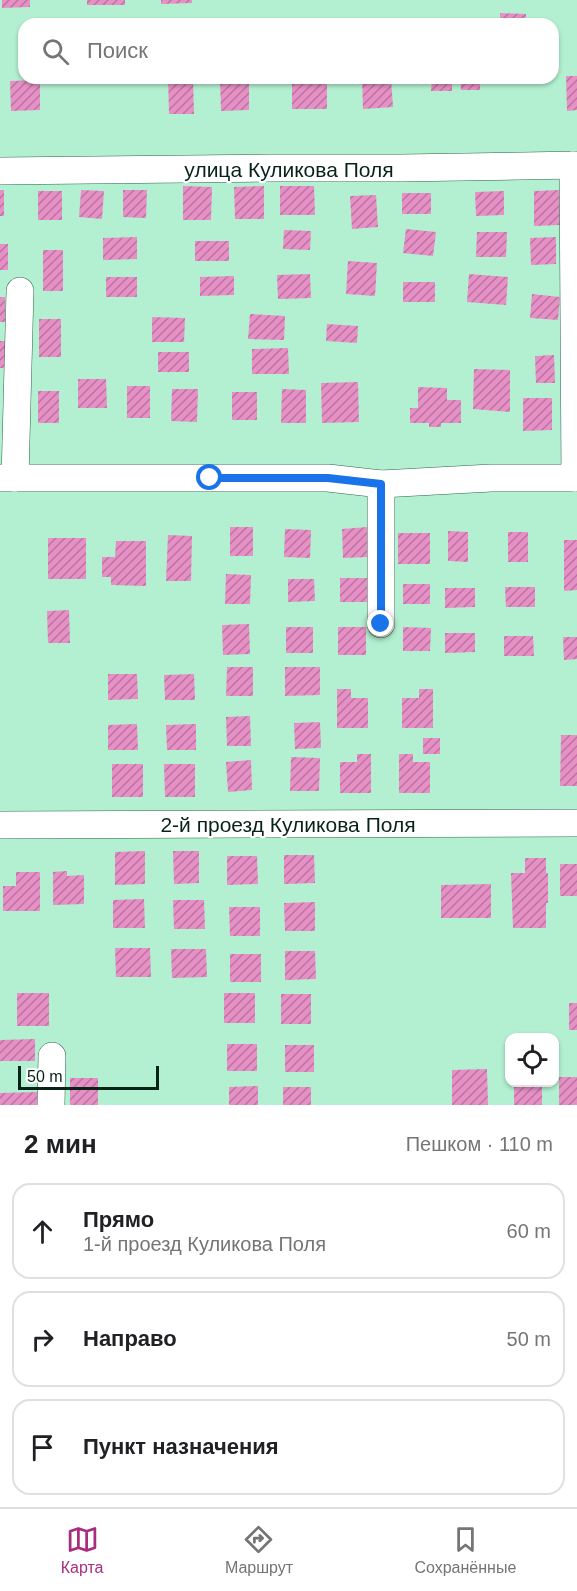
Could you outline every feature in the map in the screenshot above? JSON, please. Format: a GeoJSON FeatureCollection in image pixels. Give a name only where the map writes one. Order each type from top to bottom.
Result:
{"type":"FeatureCollection","features":[{"type":"Feature","properties":{"kind":"street","name":"улица Куликова Поля"},"geometry":{"type":"LineString","coordinates":[[0,171],[575,165]]}},
{"type":"Feature","properties":{"kind":"street"},"geometry":{"type":"LineString","coordinates":[[20,291],[7,478],[328,478],[381,484],[491,478],[576,478],[575,165]]}},
{"type":"Feature","properties":{"kind":"street"},"geometry":{"type":"LineString","coordinates":[[381,484],[381,624]]}},
{"type":"Feature","properties":{"kind":"street","name":"2-й проезд Куликова Поля"},"geometry":{"type":"LineString","coordinates":[[0,825],[577,823]]}},
{"type":"Feature","properties":{"kind":"street"},"geometry":{"type":"LineString","coordinates":[[51,1105],[52,1056]]}},
{"type":"Feature","properties":{"kind":"building"},"geometry":{"type":"Polygon","coordinates":[[[2,0],[30,0],[30,7],[2,8],[2,0]]]}},
{"type":"Feature","properties":{"kind":"building"},"geometry":{"type":"Polygon","coordinates":[[[87,0],[125,0],[125,5],[87,5],[87,0]]]}},
{"type":"Feature","properties":{"kind":"building"},"geometry":{"type":"Polygon","coordinates":[[[161,0],[192,0],[192,3],[161,4],[161,0]]]}},
{"type":"Feature","properties":{"kind":"building"},"geometry":{"type":"Polygon","coordinates":[[[500,13],[526,14],[526,18],[500,18],[500,13]]]}},
{"type":"Feature","properties":{"kind":"building"},"geometry":{"type":"Polygon","coordinates":[[[566,76],[577,76],[577,110],[567,111],[566,76]]]}},
{"type":"Feature","properties":{"kind":"building"},"geometry":{"type":"Polygon","coordinates":[[[10,81],[18,81],[18,84],[40,84],[40,110],[11,111],[10,81]]]}},
{"type":"Feature","properties":{"kind":"building"},"geometry":{"type":"Polygon","coordinates":[[[168,84],[193,84],[194,114],[169,114],[168,84]]]}},
{"type":"Feature","properties":{"kind":"building"},"geometry":{"type":"Polygon","coordinates":[[[220,84],[249,84],[249,110],[221,111],[220,84]]]}},
{"type":"Feature","properties":{"kind":"building"},"geometry":{"type":"Polygon","coordinates":[[[292,84],[327,84],[327,109],[292,109],[292,84]]]}},
{"type":"Feature","properties":{"kind":"building"},"geometry":{"type":"Polygon","coordinates":[[[362,84],[391,84],[393,107],[363,109],[362,84]]]}},
{"type":"Feature","properties":{"kind":"building"},"geometry":{"type":"Polygon","coordinates":[[[432,84],[452,84],[452,91],[431,91],[432,84]]]}},
{"type":"Feature","properties":{"kind":"building"},"geometry":{"type":"Polygon","coordinates":[[[460,84],[480,84],[480,90],[461,90],[460,84]]]}},
{"type":"Feature","properties":{"kind":"building"},"geometry":{"type":"Polygon","coordinates":[[[183,186],[212,187],[211,220],[183,220],[183,186]]]}},
{"type":"Feature","properties":{"kind":"building"},"geometry":{"type":"Polygon","coordinates":[[[264,186],[264,219],[235,219],[234,187],[264,186]]]}},
{"type":"Feature","properties":{"kind":"building"},"geometry":{"type":"Polygon","coordinates":[[[280,186],[314,186],[315,215],[280,215],[280,186]]]}},
{"type":"Feature","properties":{"kind":"building"},"geometry":{"type":"Polygon","coordinates":[[[0,190],[4,190],[4,216],[0,216],[0,190]]]}},
{"type":"Feature","properties":{"kind":"building"},"geometry":{"type":"Polygon","coordinates":[[[81,190],[104,191],[102,219],[79,217],[81,190]]]}},
{"type":"Feature","properties":{"kind":"building"},"geometry":{"type":"Polygon","coordinates":[[[123,190],[147,190],[146,218],[123,217],[123,190]]]}},
{"type":"Feature","properties":{"kind":"building"},"geometry":{"type":"Polygon","coordinates":[[[560,190],[560,225],[534,226],[534,191],[560,190]]]}},
{"type":"Feature","properties":{"kind":"building"},"geometry":{"type":"Polygon","coordinates":[[[38,191],[62,191],[62,220],[38,220],[38,191]]]}},
{"type":"Feature","properties":{"kind":"building"},"geometry":{"type":"Polygon","coordinates":[[[504,191],[504,215],[476,216],[475,192],[504,191]]]}},
{"type":"Feature","properties":{"kind":"building"},"geometry":{"type":"Polygon","coordinates":[[[402,193],[431,193],[431,214],[402,214],[402,193]]]}},
{"type":"Feature","properties":{"kind":"building"},"geometry":{"type":"Polygon","coordinates":[[[376,195],[378,227],[352,229],[350,196],[376,195]]]}},
{"type":"Feature","properties":{"kind":"building"},"geometry":{"type":"Polygon","coordinates":[[[406,229],[436,232],[433,256],[403,253],[406,229]]]}},
{"type":"Feature","properties":{"kind":"building"},"geometry":{"type":"Polygon","coordinates":[[[284,230],[311,231],[310,250],[283,249],[284,230]]]}},
{"type":"Feature","properties":{"kind":"building"},"geometry":{"type":"Polygon","coordinates":[[[477,232],[507,232],[506,257],[476,257],[477,232]]]}},
{"type":"Feature","properties":{"kind":"building"},"geometry":{"type":"Polygon","coordinates":[[[137,237],[137,259],[103,260],[103,238],[137,237]]]}},
{"type":"Feature","properties":{"kind":"building"},"geometry":{"type":"Polygon","coordinates":[[[556,237],[556,264],[531,265],[530,238],[556,237]]]}},
{"type":"Feature","properties":{"kind":"building"},"geometry":{"type":"Polygon","coordinates":[[[195,241],[229,241],[229,261],[195,261],[195,241]]]}},
{"type":"Feature","properties":{"kind":"building"},"geometry":{"type":"Polygon","coordinates":[[[0,244],[8,244],[8,270],[0,270],[0,244]]]}},
{"type":"Feature","properties":{"kind":"building"},"geometry":{"type":"Polygon","coordinates":[[[43,250],[63,250],[63,291],[43,291],[43,250]]]}},
{"type":"Feature","properties":{"kind":"building"},"geometry":{"type":"Polygon","coordinates":[[[348,261],[377,263],[375,296],[346,294],[348,261]]]}},
{"type":"Feature","properties":{"kind":"building"},"geometry":{"type":"Polygon","coordinates":[[[310,274],[311,298],[278,299],[277,275],[310,274]]]}},
{"type":"Feature","properties":{"kind":"building"},"geometry":{"type":"Polygon","coordinates":[[[469,274],[508,277],[506,305],[467,302],[469,274]]]}},
{"type":"Feature","properties":{"kind":"building"},"geometry":{"type":"Polygon","coordinates":[[[234,276],[234,295],[200,296],[200,277],[234,276]]]}},
{"type":"Feature","properties":{"kind":"building"},"geometry":{"type":"Polygon","coordinates":[[[106,277],[137,277],[137,297],[106,297],[106,277]]]}},
{"type":"Feature","properties":{"kind":"building"},"geometry":{"type":"Polygon","coordinates":[[[403,282],[435,282],[435,302],[403,302],[403,282]]]}},
{"type":"Feature","properties":{"kind":"building"},"geometry":{"type":"Polygon","coordinates":[[[532,294],[560,297],[558,320],[530,318],[532,294]]]}},
{"type":"Feature","properties":{"kind":"building"},"geometry":{"type":"Polygon","coordinates":[[[0,297],[5,297],[5,322],[0,322],[0,297]]]}},
{"type":"Feature","properties":{"kind":"building"},"geometry":{"type":"Polygon","coordinates":[[[250,314],[285,316],[284,340],[248,339],[250,314]]]}},
{"type":"Feature","properties":{"kind":"building"},"geometry":{"type":"Polygon","coordinates":[[[152,317],[185,318],[184,342],[152,342],[152,317]]]}},
{"type":"Feature","properties":{"kind":"building"},"geometry":{"type":"Polygon","coordinates":[[[39,319],[61,319],[61,357],[39,357],[39,319]]]}},
{"type":"Feature","properties":{"kind":"building"},"geometry":{"type":"Polygon","coordinates":[[[327,324],[358,326],[357,343],[326,341],[327,324]]]}},
{"type":"Feature","properties":{"kind":"building"},"geometry":{"type":"Polygon","coordinates":[[[0,341],[11,341],[11,368],[0,368],[0,341]]]}},
{"type":"Feature","properties":{"kind":"building"},"geometry":{"type":"Polygon","coordinates":[[[288,348],[289,374],[252,374],[252,349],[288,348]]]}},
{"type":"Feature","properties":{"kind":"building"},"geometry":{"type":"Polygon","coordinates":[[[158,352],[189,352],[189,372],[158,372],[158,352]]]}},
{"type":"Feature","properties":{"kind":"building"},"geometry":{"type":"Polygon","coordinates":[[[554,355],[555,383],[536,383],[535,356],[554,355]]]}},
{"type":"Feature","properties":{"kind":"building"},"geometry":{"type":"Polygon","coordinates":[[[474,369],[510,370],[510,412],[473,409],[474,369]]]}},
{"type":"Feature","properties":{"kind":"building"},"geometry":{"type":"Polygon","coordinates":[[[78,379],[106,379],[107,408],[78,408],[78,379]]]}},
{"type":"Feature","properties":{"kind":"building"},"geometry":{"type":"Polygon","coordinates":[[[358,382],[359,422],[322,423],[321,383],[358,382]]]}},
{"type":"Feature","properties":{"kind":"building"},"geometry":{"type":"Polygon","coordinates":[[[127,386],[150,386],[150,418],[127,418],[127,386]]]}},
{"type":"Feature","properties":{"kind":"building"},"geometry":{"type":"Polygon","coordinates":[[[418,387],[447,388],[447,400],[461,400],[461,423],[441,423],[441,427],[429,427],[429,423],[410,423],[410,408],[418,408],[418,387]]]}},
{"type":"Feature","properties":{"kind":"building"},"geometry":{"type":"Polygon","coordinates":[[[172,389],[198,389],[197,422],[171,421],[172,389]]]}},
{"type":"Feature","properties":{"kind":"building"},"geometry":{"type":"Polygon","coordinates":[[[282,389],[306,390],[306,423],[281,423],[282,389]]]}},
{"type":"Feature","properties":{"kind":"building"},"geometry":{"type":"Polygon","coordinates":[[[38,391],[59,391],[59,423],[38,423],[38,391]]]}},
{"type":"Feature","properties":{"kind":"building"},"geometry":{"type":"Polygon","coordinates":[[[232,392],[257,392],[257,420],[232,420],[232,392]]]}},
{"type":"Feature","properties":{"kind":"building"},"geometry":{"type":"Polygon","coordinates":[[[523,398],[552,398],[552,430],[523,431],[523,398]]]}},
{"type":"Feature","properties":{"kind":"building"},"geometry":{"type":"Polygon","coordinates":[[[230,527],[253,527],[253,556],[230,556],[230,527]]]}},
{"type":"Feature","properties":{"kind":"building"},"geometry":{"type":"Polygon","coordinates":[[[367,527],[369,557],[343,558],[342,529],[367,527]]]}},
{"type":"Feature","properties":{"kind":"building"},"geometry":{"type":"Polygon","coordinates":[[[285,529],[311,530],[310,558],[284,557],[285,529]]]}},
{"type":"Feature","properties":{"kind":"building"},"geometry":{"type":"Polygon","coordinates":[[[448,531],[468,532],[468,562],[448,561],[448,531]]]}},
{"type":"Feature","properties":{"kind":"building"},"geometry":{"type":"Polygon","coordinates":[[[508,532],[528,532],[528,562],[508,562],[508,532]]]}},
{"type":"Feature","properties":{"kind":"building"},"geometry":{"type":"Polygon","coordinates":[[[398,533],[430,533],[430,564],[398,564],[398,533]]]}},
{"type":"Feature","properties":{"kind":"building"},"geometry":{"type":"Polygon","coordinates":[[[168,535],[192,536],[191,581],[166,581],[168,535]]]}},
{"type":"Feature","properties":{"kind":"building"},"geometry":{"type":"Polygon","coordinates":[[[48,538],[86,538],[86,579],[48,579],[48,538]]]}},
{"type":"Feature","properties":{"kind":"building"},"geometry":{"type":"Polygon","coordinates":[[[564,540],[577,540],[577,590],[564,591],[564,540]]]}},
{"type":"Feature","properties":{"kind":"building"},"geometry":{"type":"Polygon","coordinates":[[[116,541],[146,541],[146,586],[111,585],[111,577],[102,577],[102,557],[115,557],[116,541]]]}},
{"type":"Feature","properties":{"kind":"building"},"geometry":{"type":"Polygon","coordinates":[[[226,574],[251,575],[250,604],[225,604],[226,574]]]}},
{"type":"Feature","properties":{"kind":"building"},"geometry":{"type":"Polygon","coordinates":[[[340,578],[368,578],[368,602],[340,602],[340,578]]]}},
{"type":"Feature","properties":{"kind":"building"},"geometry":{"type":"Polygon","coordinates":[[[288,579],[314,579],[315,601],[288,602],[288,579]]]}},
{"type":"Feature","properties":{"kind":"building"},"geometry":{"type":"Polygon","coordinates":[[[403,584],[430,584],[430,604],[403,604],[403,584]]]}},
{"type":"Feature","properties":{"kind":"building"},"geometry":{"type":"Polygon","coordinates":[[[505,587],[535,587],[535,607],[506,607],[505,587]]]}},
{"type":"Feature","properties":{"kind":"building"},"geometry":{"type":"Polygon","coordinates":[[[445,588],[475,588],[475,607],[445,608],[445,588]]]}},
{"type":"Feature","properties":{"kind":"building"},"geometry":{"type":"Polygon","coordinates":[[[69,610],[70,643],[48,643],[47,611],[69,610]]]}},
{"type":"Feature","properties":{"kind":"building"},"geometry":{"type":"Polygon","coordinates":[[[249,624],[250,654],[223,655],[222,625],[249,624]]]}},
{"type":"Feature","properties":{"kind":"building"},"geometry":{"type":"Polygon","coordinates":[[[286,627],[313,627],[313,653],[286,653],[286,627]]]}},
{"type":"Feature","properties":{"kind":"building"},"geometry":{"type":"Polygon","coordinates":[[[338,627],[366,627],[366,655],[338,655],[338,627]]]}},
{"type":"Feature","properties":{"kind":"building"},"geometry":{"type":"Polygon","coordinates":[[[403,627],[431,628],[430,651],[403,651],[403,627]]]}},
{"type":"Feature","properties":{"kind":"building"},"geometry":{"type":"Polygon","coordinates":[[[445,633],[475,633],[475,652],[445,653],[445,633]]]}},
{"type":"Feature","properties":{"kind":"building"},"geometry":{"type":"Polygon","coordinates":[[[504,636],[533,636],[534,656],[504,656],[504,636]]]}},
{"type":"Feature","properties":{"kind":"building"},"geometry":{"type":"Polygon","coordinates":[[[563,637],[577,637],[577,659],[564,660],[563,637]]]}},
{"type":"Feature","properties":{"kind":"building"},"geometry":{"type":"Polygon","coordinates":[[[227,667],[253,667],[253,696],[226,696],[227,667]]]}},
{"type":"Feature","properties":{"kind":"building"},"geometry":{"type":"Polygon","coordinates":[[[285,667],[320,667],[320,695],[285,696],[285,667]]]}},
{"type":"Feature","properties":{"kind":"building"},"geometry":{"type":"Polygon","coordinates":[[[108,674],[137,674],[138,699],[108,700],[108,674]]]}},
{"type":"Feature","properties":{"kind":"building"},"geometry":{"type":"Polygon","coordinates":[[[194,674],[195,700],[165,700],[164,675],[194,674]]]}},
{"type":"Feature","properties":{"kind":"building"},"geometry":{"type":"Polygon","coordinates":[[[337,689],[351,689],[351,698],[368,698],[368,728],[337,728],[337,689]]]}},
{"type":"Feature","properties":{"kind":"building"},"geometry":{"type":"Polygon","coordinates":[[[419,689],[433,689],[433,728],[402,728],[402,698],[419,698],[419,689]]]}},
{"type":"Feature","properties":{"kind":"building"},"geometry":{"type":"Polygon","coordinates":[[[250,716],[251,746],[227,746],[226,717],[250,716]]]}},
{"type":"Feature","properties":{"kind":"building"},"geometry":{"type":"Polygon","coordinates":[[[320,722],[321,748],[295,749],[294,723],[320,722]]]}},
{"type":"Feature","properties":{"kind":"building"},"geometry":{"type":"Polygon","coordinates":[[[137,724],[138,750],[108,750],[108,725],[137,724]]]}},
{"type":"Feature","properties":{"kind":"building"},"geometry":{"type":"Polygon","coordinates":[[[196,724],[196,750],[167,750],[166,725],[196,724]]]}},
{"type":"Feature","properties":{"kind":"building"},"geometry":{"type":"Polygon","coordinates":[[[561,735],[577,735],[577,786],[560,786],[561,735]]]}},
{"type":"Feature","properties":{"kind":"building"},"geometry":{"type":"Polygon","coordinates":[[[423,738],[440,738],[440,754],[423,754],[423,738]]]}},
{"type":"Feature","properties":{"kind":"building"},"geometry":{"type":"Polygon","coordinates":[[[357,754],[371,754],[371,793],[340,793],[340,762],[357,762],[357,754]]]}},
{"type":"Feature","properties":{"kind":"building"},"geometry":{"type":"Polygon","coordinates":[[[399,754],[413,754],[413,762],[430,762],[430,793],[399,793],[399,754]]]}},
{"type":"Feature","properties":{"kind":"building"},"geometry":{"type":"Polygon","coordinates":[[[291,757],[320,758],[319,791],[290,791],[291,757]]]}},
{"type":"Feature","properties":{"kind":"building"},"geometry":{"type":"Polygon","coordinates":[[[251,760],[252,790],[228,792],[226,762],[251,760]]]}},
{"type":"Feature","properties":{"kind":"building"},"geometry":{"type":"Polygon","coordinates":[[[112,764],[143,764],[143,797],[112,797],[112,764]]]}},
{"type":"Feature","properties":{"kind":"building"},"geometry":{"type":"Polygon","coordinates":[[[164,764],[195,764],[195,797],[165,797],[164,764]]]}},
{"type":"Feature","properties":{"kind":"building"},"geometry":{"type":"Polygon","coordinates":[[[145,851],[145,884],[115,885],[115,852],[145,851]]]}},
{"type":"Feature","properties":{"kind":"building"},"geometry":{"type":"Polygon","coordinates":[[[173,851],[199,851],[199,883],[174,884],[173,851]]]}},
{"type":"Feature","properties":{"kind":"building"},"geometry":{"type":"Polygon","coordinates":[[[284,855],[314,855],[315,883],[284,884],[284,855]]]}},
{"type":"Feature","properties":{"kind":"building"},"geometry":{"type":"Polygon","coordinates":[[[227,856],[257,856],[258,884],[227,885],[227,856]]]}},
{"type":"Feature","properties":{"kind":"building"},"geometry":{"type":"Polygon","coordinates":[[[525,858],[546,858],[548,903],[546,903],[546,928],[513,928],[511,873],[525,873],[525,858]]]}},
{"type":"Feature","properties":{"kind":"building"},"geometry":{"type":"Polygon","coordinates":[[[560,864],[577,864],[577,896],[560,896],[560,864]]]}},
{"type":"Feature","properties":{"kind":"building"},"geometry":{"type":"Polygon","coordinates":[[[67,871],[67,876],[84,875],[84,904],[53,905],[53,872],[67,871]]]}},
{"type":"Feature","properties":{"kind":"building"},"geometry":{"type":"Polygon","coordinates":[[[16,872],[40,872],[40,911],[3,911],[3,886],[16,886],[16,872]]]}},
{"type":"Feature","properties":{"kind":"building"},"geometry":{"type":"Polygon","coordinates":[[[491,884],[491,918],[441,918],[441,885],[491,884]]]}},
{"type":"Feature","properties":{"kind":"building"},"geometry":{"type":"Polygon","coordinates":[[[144,899],[145,928],[113,928],[113,900],[144,899]]]}},
{"type":"Feature","properties":{"kind":"building"},"geometry":{"type":"Polygon","coordinates":[[[173,900],[204,900],[205,929],[174,929],[173,900]]]}},
{"type":"Feature","properties":{"kind":"building"},"geometry":{"type":"Polygon","coordinates":[[[315,902],[315,931],[285,931],[284,903],[315,902]]]}},
{"type":"Feature","properties":{"kind":"building"},"geometry":{"type":"Polygon","coordinates":[[[229,907],[260,907],[260,936],[230,936],[229,907]]]}},
{"type":"Feature","properties":{"kind":"building"},"geometry":{"type":"Polygon","coordinates":[[[115,948],[150,948],[151,977],[116,977],[115,948]]]}},
{"type":"Feature","properties":{"kind":"building"},"geometry":{"type":"Polygon","coordinates":[[[171,949],[206,949],[207,977],[172,978],[171,949]]]}},
{"type":"Feature","properties":{"kind":"building"},"geometry":{"type":"Polygon","coordinates":[[[285,951],[315,951],[316,979],[285,980],[285,951]]]}},
{"type":"Feature","properties":{"kind":"building"},"geometry":{"type":"Polygon","coordinates":[[[230,954],[261,954],[261,982],[230,982],[230,954]]]}},
{"type":"Feature","properties":{"kind":"building"},"geometry":{"type":"Polygon","coordinates":[[[17,993],[49,993],[49,1026],[17,1026],[17,993]]]}},
{"type":"Feature","properties":{"kind":"building"},"geometry":{"type":"Polygon","coordinates":[[[224,993],[255,993],[255,1023],[224,1023],[224,993]]]}},
{"type":"Feature","properties":{"kind":"building"},"geometry":{"type":"Polygon","coordinates":[[[281,994],[311,994],[311,1024],[281,1024],[281,994]]]}},
{"type":"Feature","properties":{"kind":"building"},"geometry":{"type":"Polygon","coordinates":[[[569,1003],[577,1003],[577,1030],[569,1030],[569,1003]]]}},
{"type":"Feature","properties":{"kind":"building"},"geometry":{"type":"Polygon","coordinates":[[[35,1039],[35,1061],[0,1061],[0,1040],[35,1039]]]}},
{"type":"Feature","properties":{"kind":"building"},"geometry":{"type":"Polygon","coordinates":[[[227,1044],[257,1044],[257,1071],[227,1071],[227,1044]]]}},
{"type":"Feature","properties":{"kind":"building"},"geometry":{"type":"Polygon","coordinates":[[[285,1045],[314,1045],[314,1072],[285,1072],[285,1045]]]}},
{"type":"Feature","properties":{"kind":"building"},"geometry":{"type":"Polygon","coordinates":[[[487,1069],[488,1105],[452,1105],[452,1070],[487,1069]]]}},
{"type":"Feature","properties":{"kind":"building"},"geometry":{"type":"Polygon","coordinates":[[[559,1077],[577,1077],[577,1105],[559,1105],[559,1077]]]}},
{"type":"Feature","properties":{"kind":"building"},"geometry":{"type":"Polygon","coordinates":[[[70,1078],[98,1078],[98,1105],[70,1105],[70,1078]]]}},
{"type":"Feature","properties":{"kind":"building"},"geometry":{"type":"Polygon","coordinates":[[[258,1086],[258,1105],[229,1105],[229,1087],[258,1086]]]}},
{"type":"Feature","properties":{"kind":"building"},"geometry":{"type":"Polygon","coordinates":[[[283,1087],[311,1087],[311,1105],[283,1105],[283,1087]]]}},
{"type":"Feature","properties":{"kind":"building"},"geometry":{"type":"Polygon","coordinates":[[[514,1087],[542,1087],[542,1105],[514,1105],[514,1087]]]}},
{"type":"Feature","properties":{"kind":"building"},"geometry":{"type":"Polygon","coordinates":[[[37,1092],[37,1105],[0,1105],[0,1093],[37,1092]]]}},
{"type":"Feature","properties":{"kind":"route"},"geometry":{"type":"LineString","coordinates":[[210,478],[328,478],[381,484],[381,624]]}}]}
